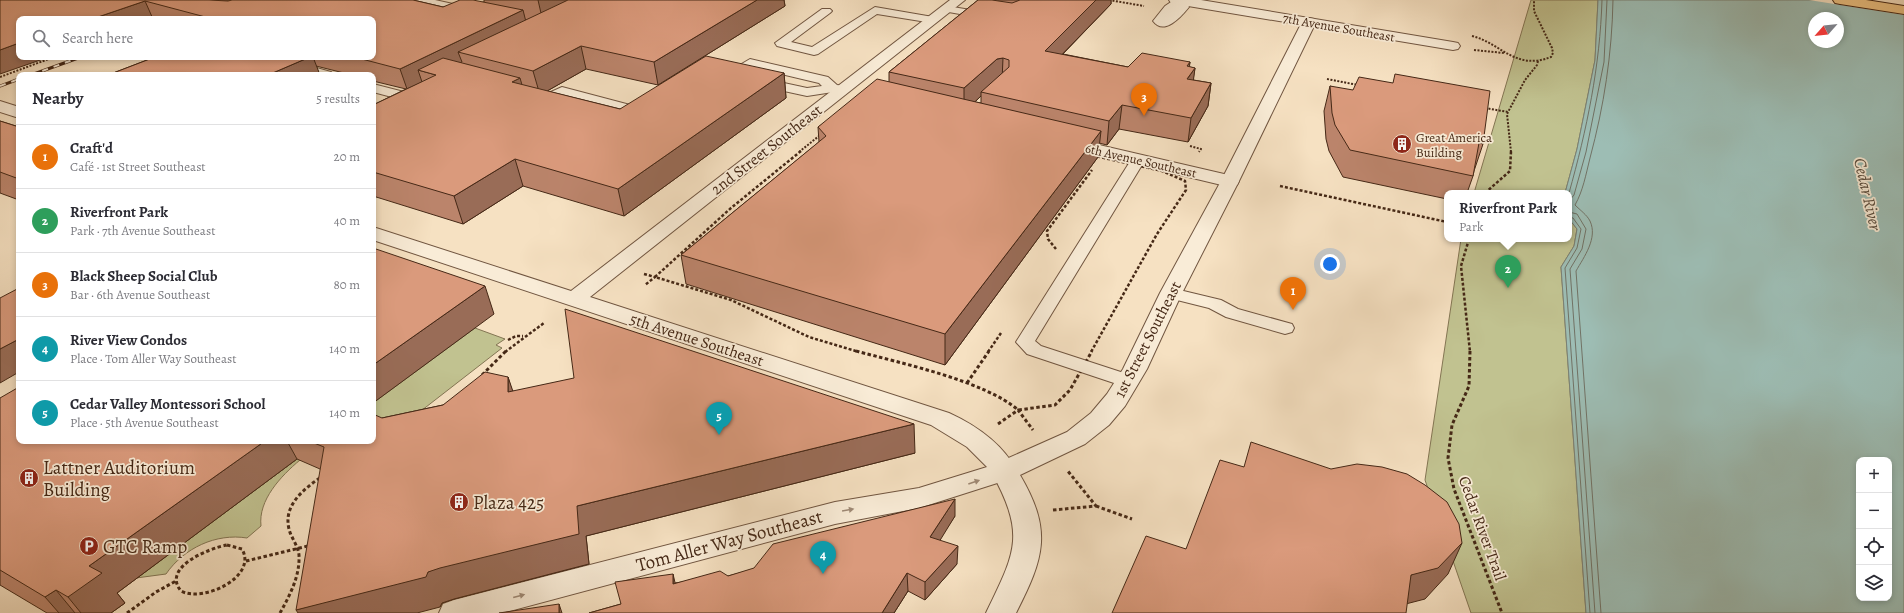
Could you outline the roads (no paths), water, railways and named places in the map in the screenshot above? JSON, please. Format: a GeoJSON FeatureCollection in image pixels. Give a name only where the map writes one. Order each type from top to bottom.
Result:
{"type":"FeatureCollection","features":[{"type":"Feature","properties":{"kind":"main road"},"geometry":{"type":"LineString","coordinates":[[1840,0],[1904,10]]}},
{"type":"Feature","properties":{"kind":"main road"},"geometry":{"type":"LineString","coordinates":[[1887,0],[1904,2]]}},
{"type":"Feature","properties":{"kind":"street"},"geometry":{"type":"LineString","coordinates":[[417,0],[490,16]]}},
{"type":"Feature","properties":{"kind":"street","name":"7th Avenue Southeast"},"geometry":{"type":"LineString","coordinates":[[1179,0],[1454,46]]}},
{"type":"Feature","properties":{"kind":"street","name":"2nd Street Southeast"},"geometry":{"type":"LineString","coordinates":[[574,299],[838,89],[953,4]]}},
{"type":"Feature","properties":{"kind":"street","name":"1st Street Southeast"},"geometry":{"type":"LineString","coordinates":[[1004,471],[1063,445],[1089,429],[1108,410],[1135,369],[1171,293],[1230,181],[1309,22]]}},
{"type":"Feature","properties":{"kind":"street"},"geometry":{"type":"LineString","coordinates":[[838,89],[862,103]]}},
{"type":"Feature","properties":{"kind":"street"},"geometry":{"type":"LineString","coordinates":[[386,107],[421,90]]}},
{"type":"Feature","properties":{"kind":"street"},"geometry":{"type":"LineString","coordinates":[[0,106],[16,112]]}},
{"type":"Feature","properties":{"kind":"street","name":"6th Avenue Southeast"},"geometry":{"type":"LineString","coordinates":[[1052,139],[1136,162],[1230,181]]}},
{"type":"Feature","properties":{"kind":"street","name":"5th Avenue Southeast"},"geometry":{"type":"LineString","coordinates":[[376,234],[940,419],[975,439],[986,448],[1004,471]]}},
{"type":"Feature","properties":{"kind":"street"},"geometry":{"type":"LineString","coordinates":[[1002,613],[1018,583],[1029,544],[1028,526],[1020,499],[1004,471]]}},
{"type":"Feature","properties":{"kind":"street","name":"Tom Aller Way Southeast"},"geometry":{"type":"LineString","coordinates":[[454,613],[828,514],[926,496],[1004,471]]}},
{"type":"Feature","properties":{"kind":"lane"},"geometry":{"type":"LineString","coordinates":[[953,4],[998,18]]}},
{"type":"Feature","properties":{"kind":"lane"},"geometry":{"type":"LineString","coordinates":[[826,11],[781,43],[814,51],[875,10],[933,20]]}},
{"type":"Feature","properties":{"kind":"lane"},"geometry":{"type":"LineString","coordinates":[[274,60],[316,72]]}},
{"type":"Feature","properties":{"kind":"lane"},"geometry":{"type":"LineString","coordinates":[[263,70],[281,62]]}},
{"type":"Feature","properties":{"kind":"lane"},"geometry":{"type":"LineString","coordinates":[[724,65],[741,69],[750,64],[823,80],[838,89]]}},
{"type":"Feature","properties":{"kind":"lane"},"geometry":{"type":"LineString","coordinates":[[376,89],[407,97]]}},
{"type":"Feature","properties":{"kind":"lane"},"geometry":{"type":"LineString","coordinates":[[520,94],[543,101],[562,92],[636,111],[656,99]]}},
{"type":"Feature","properties":{"kind":"lane"},"geometry":{"type":"LineString","coordinates":[[1126,381],[1034,350],[1025,342],[1136,162]]}},
{"type":"Feature","properties":{"kind":"lane"},"geometry":{"type":"LineString","coordinates":[[1171,293],[1215,304],[1232,313],[1286,322]]}},
{"type":"Feature","properties":{"kind":"water","name":"Cedar River"},"geometry":{"type":"Polygon","coordinates":[[[1598,0],[1904,0],[1904,613],[1586,613],[1561,267],[1574,246],[1577,229],[1572,223],[1572,190],[1566,190],[1577,149],[1595,60],[1598,0]]]}},
{"type":"Feature","properties":{"kind":"railway"},"geometry":{"type":"LineString","coordinates":[[39,72],[73,60]]}},
{"type":"Feature","properties":{"kind":"railway"},"geometry":{"type":"LineString","coordinates":[[0,86],[16,80]]}},
{"type":"Feature","properties":{"kind":"place","name":"Black Sheep Social Club"},"geometry":{"type":"Point","coordinates":[1144,116]}},
{"type":"Feature","properties":{"kind":"place","name":"Great America Building"},"geometry":{"type":"Point","coordinates":[1402,144]}},
{"type":"Feature","properties":{"kind":"place","name":"Riverfront Park"},"geometry":{"type":"Point","coordinates":[1508,288]}},
{"type":"Feature","properties":{"kind":"place","name":"Craft'd"},"geometry":{"type":"Point","coordinates":[1293,310]}},
{"type":"Feature","properties":{"kind":"place","name":"Cedar Valley Montessori School"},"geometry":{"type":"Point","coordinates":[719,435]}},
{"type":"Feature","properties":{"kind":"place","name":"Lattner Auditorium Building"},"geometry":{"type":"Point","coordinates":[29,478]}},
{"type":"Feature","properties":{"kind":"place","name":"Plaza 425"},"geometry":{"type":"Point","coordinates":[459,502]}},
{"type":"Feature","properties":{"kind":"place","name":"GTC Ramp"},"geometry":{"type":"Point","coordinates":[89,546]}},
{"type":"Feature","properties":{"kind":"place","name":"River View Condos"},"geometry":{"type":"Point","coordinates":[823,574]}}]}
